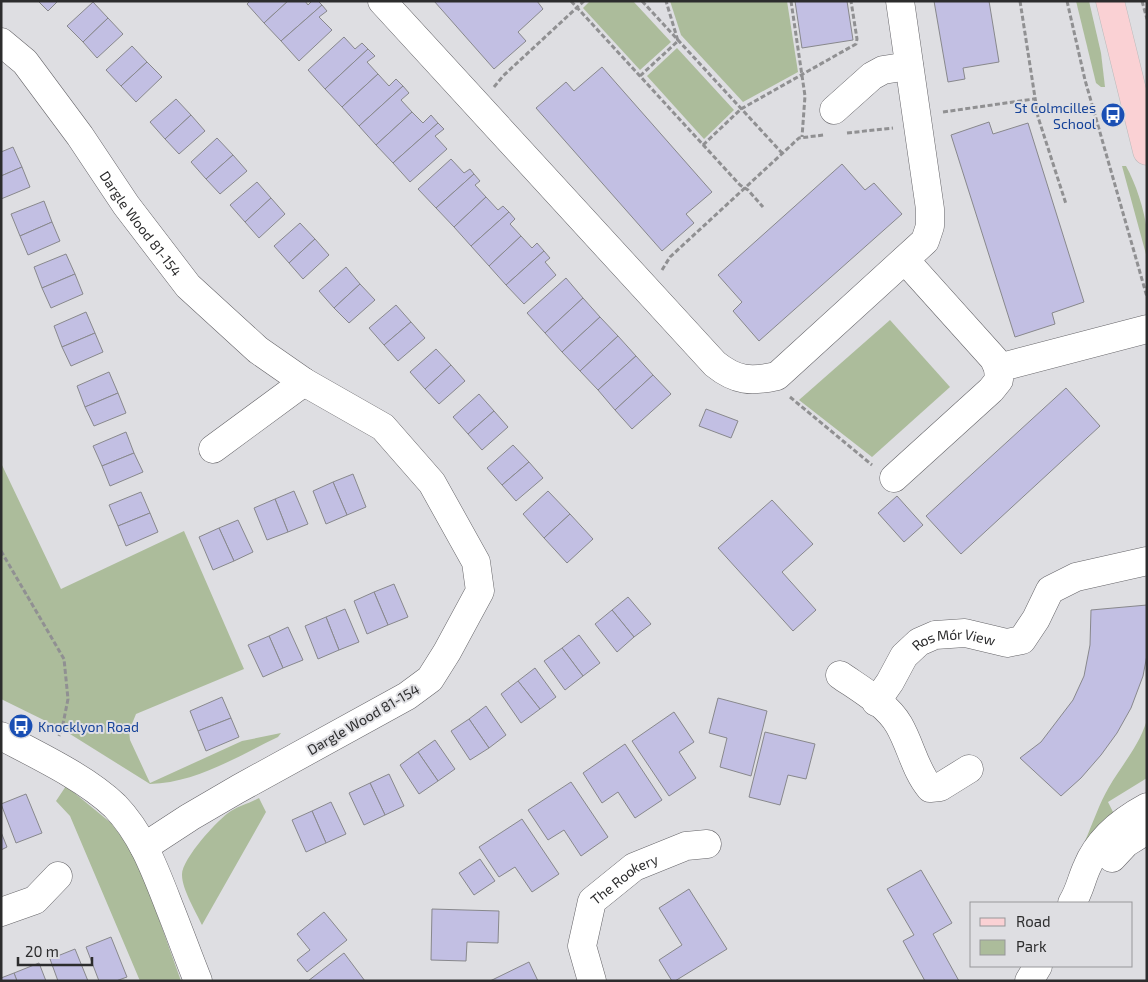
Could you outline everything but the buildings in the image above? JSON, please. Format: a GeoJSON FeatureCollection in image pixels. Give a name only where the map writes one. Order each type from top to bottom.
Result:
{"type":"FeatureCollection","features":[{"type":"Feature","properties":{"kind":"main road"},"geometry":{"type":"LineString","coordinates":[[1110,1],[1147,151]]}},
{"type":"Feature","properties":{"kind":"street"},"geometry":{"type":"LineString","coordinates":[[382,1],[715,364],[726,373],[743,380],[761,380],[777,376],[925,241],[930,226],[930,209],[900,1]]}},
{"type":"Feature","properties":{"kind":"street","name":"Dargle Wood 81-154"},"geometry":{"type":"LineString","coordinates":[[1,42],[25,62],[80,136],[126,205],[188,286],[258,350],[304,382],[383,427],[432,483],[476,562],[480,592],[448,652],[430,679],[407,696],[190,817],[144,847]]}},
{"type":"Feature","properties":{"kind":"street"},"geometry":{"type":"LineString","coordinates":[[835,126],[872,76],[883,70],[909,66]]}},
{"type":"Feature","properties":{"kind":"street"},"geometry":{"type":"LineString","coordinates":[[884,472],[991,390],[999,380],[998,368],[989,352],[905,260]]}},
{"type":"Feature","properties":{"kind":"street"},"geometry":{"type":"LineString","coordinates":[[998,368],[1147,329]]}},
{"type":"Feature","properties":{"kind":"street"},"geometry":{"type":"LineString","coordinates":[[213,449],[304,382]]}},
{"type":"Feature","properties":{"kind":"street","name":"Ros Mór View"},"geometry":{"type":"LineString","coordinates":[[876,702],[890,682],[904,656],[919,642],[935,636],[965,633],[1007,644],[1022,640],[1036,619],[1050,590],[1076,577],[1147,561]]}},
{"type":"Feature","properties":{"kind":"street"},"geometry":{"type":"LineString","coordinates":[[840,675],[876,702],[898,723],[909,742],[921,777],[930,788],[940,787],[969,769]]}},
{"type":"Feature","properties":{"kind":"street"},"geometry":{"type":"LineString","coordinates":[[1,736],[52,763],[98,792],[114,805],[129,822],[144,847],[158,877],[198,981]]}},
{"type":"Feature","properties":{"kind":"street"},"geometry":{"type":"LineString","coordinates":[[1076,897],[1086,868],[1105,838],[1129,818],[1147,807]]}},
{"type":"Feature","properties":{"kind":"street"},"geometry":{"type":"LineString","coordinates":[[1076,897],[1126,843],[1147,830]]}},
{"type":"Feature","properties":{"kind":"street","name":"The Rookery"},"geometry":{"type":"LineString","coordinates":[[592,981],[582,946],[592,901],[634,867],[686,846],[707,844]]}},
{"type":"Feature","properties":{"kind":"street"},"geometry":{"type":"LineString","coordinates":[[1,912],[35,900],[58,876]]}},
{"type":"Feature","properties":{"kind":"street"},"geometry":{"type":"LineString","coordinates":[[1029,981],[1037,967]]}},
{"type":"Feature","properties":{"kind":"path"},"geometry":{"type":"LineString","coordinates":[[571,1],[740,185],[763,207]]}},
{"type":"Feature","properties":{"kind":"path"},"geometry":{"type":"LineString","coordinates":[[490,90],[584,1]]}},
{"type":"Feature","properties":{"kind":"path"},"geometry":{"type":"LineString","coordinates":[[642,1],[782,153]]}},
{"type":"Feature","properties":{"kind":"path"},"geometry":{"type":"LineString","coordinates":[[666,1],[678,41]]}},
{"type":"Feature","properties":{"kind":"path"},"geometry":{"type":"LineString","coordinates":[[791,1],[805,98],[802,137]]}},
{"type":"Feature","properties":{"kind":"path"},"geometry":{"type":"LineString","coordinates":[[703,145],[741,109],[856,44],[851,1]]}},
{"type":"Feature","properties":{"kind":"path"},"geometry":{"type":"LineString","coordinates":[[1020,1],[1038,117],[1066,204]]}},
{"type":"Feature","properties":{"kind":"path"},"geometry":{"type":"LineString","coordinates":[[1067,1],[1085,80],[1147,297]]}},
{"type":"Feature","properties":{"kind":"path"},"geometry":{"type":"LineString","coordinates":[[1142,1],[1146,17]]}},
{"type":"Feature","properties":{"kind":"path"},"geometry":{"type":"LineString","coordinates":[[640,76],[678,41]]}},
{"type":"Feature","properties":{"kind":"path"},"geometry":{"type":"LineString","coordinates":[[658,274],[665,268],[670,257],[799,138],[835,126],[918,126],[932,124],[931,114],[1034,98]]}},
{"type":"Feature","properties":{"kind":"path"},"geometry":{"type":"LineString","coordinates":[[785,391],[796,403],[884,472]]}},
{"type":"Feature","properties":{"kind":"path"},"geometry":{"type":"LineString","coordinates":[[1,551],[64,659],[68,699],[59,736]]}},
{"type":"Feature","properties":{"kind":"green space"},"geometry":{"type":"Polygon","coordinates":[[[590,1],[633,1],[671,42],[640,70],[583,8],[590,1]]]}},
{"type":"Feature","properties":{"kind":"green space"},"geometry":{"type":"Polygon","coordinates":[[[670,1],[787,1],[798,72],[743,102],[681,35],[670,1]]]}},
{"type":"Feature","properties":{"kind":"green space"},"geometry":{"type":"Polygon","coordinates":[[[1076,1],[1089,1],[1101,53],[1105,87],[1101,87],[1096,83],[1076,1]]]}},
{"type":"Feature","properties":{"kind":"green space"},"geometry":{"type":"Polygon","coordinates":[[[677,48],[734,110],[704,139],[647,76],[677,48]]]}},
{"type":"Feature","properties":{"kind":"green space"},"geometry":{"type":"Polygon","coordinates":[[[1122,166],[1126,166],[1130,173],[1142,205],[1147,230],[1147,258],[1122,166]]]}},
{"type":"Feature","properties":{"kind":"green space"},"geometry":{"type":"Polygon","coordinates":[[[890,320],[950,387],[872,457],[799,400],[890,320]]]}},
{"type":"Feature","properties":{"kind":"green space"},"geometry":{"type":"Polygon","coordinates":[[[1,463],[61,589],[184,531],[244,669],[136,714],[129,731],[130,740],[150,783],[242,741],[281,733],[278,737],[200,774],[184,779],[150,784],[62,729],[1,699],[1,463]]]}},
{"type":"Feature","properties":{"kind":"green space"},"geometry":{"type":"Polygon","coordinates":[[[1147,720],[1147,778],[1108,802],[1116,818],[1091,844],[1085,841],[1102,800],[1135,747],[1147,720]]]}},
{"type":"Feature","properties":{"kind":"green space"},"geometry":{"type":"Polygon","coordinates":[[[66,786],[111,823],[130,848],[150,894],[181,981],[140,981],[70,816],[56,801],[66,786]]]}},
{"type":"Feature","properties":{"kind":"green space"},"geometry":{"type":"Polygon","coordinates":[[[259,798],[266,812],[202,925],[184,887],[183,868],[201,840],[225,815],[259,798]]]}},
{"type":"Feature","properties":{"kind":"place","name":"St Colmcilles School"},"geometry":{"type":"Point","coordinates":[1113,115]}},
{"type":"Feature","properties":{"kind":"place","name":"Knocklyon Road"},"geometry":{"type":"Point","coordinates":[21,726]}}]}
